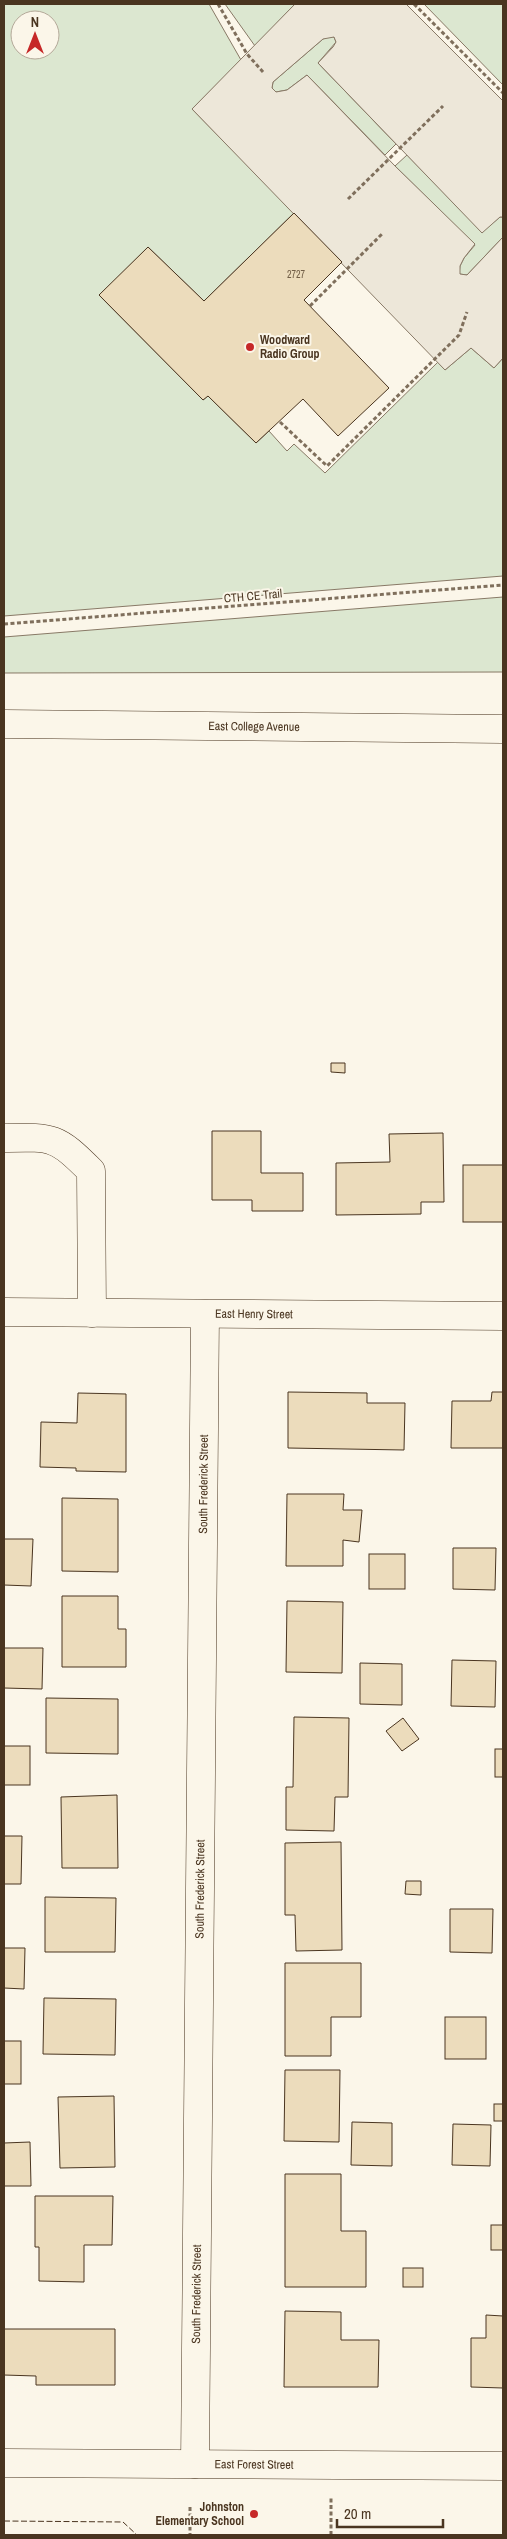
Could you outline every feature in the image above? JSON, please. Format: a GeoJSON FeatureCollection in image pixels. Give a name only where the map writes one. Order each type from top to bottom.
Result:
{"type":"FeatureCollection","features":[{"type":"Feature","properties":{"kind":"street","name":"East College Avenue"},"geometry":{"type":"LineString","coordinates":[[4,724],[503,728]]}},
{"type":"Feature","properties":{"kind":"street"},"geometry":{"type":"LineString","coordinates":[[4,1138],[44,1137],[66,1147],[91,1171],[92,1313]]}},
{"type":"Feature","properties":{"kind":"street","name":"East Henry Street"},"geometry":{"type":"LineString","coordinates":[[4,1312],[503,1316]]}},
{"type":"Feature","properties":{"kind":"street","name":"South Frederick Street"},"geometry":{"type":"LineString","coordinates":[[195,2464],[205,1314]]}},
{"type":"Feature","properties":{"kind":"street","name":"East Forest Street"},"geometry":{"type":"LineString","coordinates":[[4,2463],[503,2466]]}},
{"type":"Feature","properties":{"kind":"path"},"geometry":{"type":"LineString","coordinates":[[218,4],[247,54],[263,72]]}},
{"type":"Feature","properties":{"kind":"path"},"geometry":{"type":"LineString","coordinates":[[414,4],[503,93]]}},
{"type":"Feature","properties":{"kind":"path"},"geometry":{"type":"LineString","coordinates":[[348,199],[443,106]]}},
{"type":"Feature","properties":{"kind":"path"},"geometry":{"type":"LineString","coordinates":[[310,306],[382,232]]}},
{"type":"Feature","properties":{"kind":"path"},"geometry":{"type":"LineString","coordinates":[[280,422],[327,466],[459,335],[467,312]]}},
{"type":"Feature","properties":{"kind":"path","name":"CTH CE Trail"},"geometry":{"type":"LineString","coordinates":[[4,624],[503,585]]}},
{"type":"Feature","properties":{"kind":"path"},"geometry":{"type":"LineString","coordinates":[[331,2535],[332,2465]]}},
{"type":"Feature","properties":{"kind":"path"},"geometry":{"type":"LineString","coordinates":[[190,2507],[190,2535]]}},
{"type":"Feature","properties":{"kind":"green space"},"geometry":{"type":"Polygon","coordinates":[[[4,4],[209,4],[241,60],[192,109],[294,213],[204,301],[148,247],[100,296],[203,400],[208,396],[256,443],[269,431],[287,451],[294,444],[325,473],[438,362],[445,370],[471,348],[494,368],[503,358],[503,576],[4,616],[4,4]]]}},
{"type":"Feature","properties":{"kind":"green space"},"geometry":{"type":"Polygon","coordinates":[[[225,4],[295,4],[255,46],[225,4]]]}},
{"type":"Feature","properties":{"kind":"green space"},"geometry":{"type":"Polygon","coordinates":[[[424,4],[503,4],[503,85],[424,4]]]}},
{"type":"Feature","properties":{"kind":"green space"},"geometry":{"type":"Polygon","coordinates":[[[329,36],[334,37],[336,42],[318,63],[396,144],[385,155],[307,75],[287,90],[276,92],[272,88],[273,82],[329,36]]]}},
{"type":"Feature","properties":{"kind":"green space"},"geometry":{"type":"Polygon","coordinates":[[[407,155],[482,232],[500,217],[503,217],[503,237],[467,275],[459,274],[460,266],[475,245],[395,166],[407,155]]]}},
{"type":"Feature","properties":{"kind":"green space"},"geometry":{"type":"Polygon","coordinates":[[[503,597],[503,672],[4,673],[4,637],[503,597]]]}},
{"type":"Feature","properties":{"kind":"shaded area"},"geometry":{"type":"Polygon","coordinates":[[[295,4],[406,4],[503,101],[503,217],[500,217],[482,233],[318,63],[333,47],[336,42],[334,37],[323,39],[273,82],[272,88],[276,92],[287,90],[307,75],[395,166],[475,244],[460,266],[460,274],[467,275],[503,237],[503,358],[494,368],[471,348],[445,370],[192,109],[295,4]]]}},
{"type":"Feature","properties":{"kind":"building","name":"Woodward Radio Group"},"geometry":{"type":"Polygon","coordinates":[[[294,213],[342,262],[304,300],[389,388],[338,436],[303,399],[256,443],[208,396],[203,400],[99,295],[148,247],[204,301],[294,213]]]}},
{"type":"Feature","properties":{"kind":"building"},"geometry":{"type":"Polygon","coordinates":[[[331,1063],[345,1063],[345,1073],[331,1072],[331,1063]]]}},
{"type":"Feature","properties":{"kind":"building"},"geometry":{"type":"Polygon","coordinates":[[[212,1131],[261,1131],[261,1173],[303,1173],[303,1211],[252,1211],[252,1200],[212,1200],[212,1131]]]}},
{"type":"Feature","properties":{"kind":"building"},"geometry":{"type":"Polygon","coordinates":[[[443,1133],[444,1202],[421,1202],[421,1214],[336,1215],[336,1163],[390,1162],[389,1134],[443,1133]]]}},
{"type":"Feature","properties":{"kind":"building"},"geometry":{"type":"Polygon","coordinates":[[[463,1165],[503,1165],[503,1222],[463,1222],[463,1165]]]}},
{"type":"Feature","properties":{"kind":"building"},"geometry":{"type":"Polygon","coordinates":[[[288,1392],[367,1393],[367,1403],[405,1403],[404,1450],[288,1448],[288,1392]]]}},
{"type":"Feature","properties":{"kind":"building"},"geometry":{"type":"Polygon","coordinates":[[[492,1392],[503,1392],[503,1448],[451,1448],[452,1401],[491,1401],[492,1392]]]}},
{"type":"Feature","properties":{"kind":"building"},"geometry":{"type":"Polygon","coordinates":[[[78,1393],[126,1394],[126,1472],[76,1471],[76,1468],[40,1467],[41,1422],[77,1423],[78,1393]]]}},
{"type":"Feature","properties":{"kind":"building"},"geometry":{"type":"Polygon","coordinates":[[[287,1494],[344,1494],[343,1510],[362,1510],[359,1542],[343,1540],[343,1566],[286,1566],[287,1494]]]}},
{"type":"Feature","properties":{"kind":"building"},"geometry":{"type":"Polygon","coordinates":[[[62,1498],[118,1499],[118,1572],[62,1571],[62,1498]]]}},
{"type":"Feature","properties":{"kind":"building"},"geometry":{"type":"Polygon","coordinates":[[[4,1539],[33,1539],[31,1586],[4,1585],[4,1539]]]}},
{"type":"Feature","properties":{"kind":"building"},"geometry":{"type":"Polygon","coordinates":[[[453,1548],[496,1548],[495,1590],[453,1589],[453,1548]]]}},
{"type":"Feature","properties":{"kind":"building"},"geometry":{"type":"Polygon","coordinates":[[[369,1554],[405,1554],[405,1589],[369,1589],[369,1554]]]}},
{"type":"Feature","properties":{"kind":"building"},"geometry":{"type":"Polygon","coordinates":[[[62,1596],[118,1596],[118,1629],[126,1629],[126,1667],[62,1667],[62,1596]]]}},
{"type":"Feature","properties":{"kind":"building"},"geometry":{"type":"Polygon","coordinates":[[[287,1601],[343,1602],[342,1673],[286,1672],[287,1601]]]}},
{"type":"Feature","properties":{"kind":"building"},"geometry":{"type":"Polygon","coordinates":[[[4,1648],[43,1648],[42,1689],[4,1688],[4,1648]]]}},
{"type":"Feature","properties":{"kind":"building"},"geometry":{"type":"Polygon","coordinates":[[[452,1660],[496,1661],[495,1707],[451,1706],[452,1660]]]}},
{"type":"Feature","properties":{"kind":"building"},"geometry":{"type":"Polygon","coordinates":[[[360,1663],[402,1664],[402,1705],[360,1704],[360,1663]]]}},
{"type":"Feature","properties":{"kind":"building"},"geometry":{"type":"Polygon","coordinates":[[[46,1698],[118,1699],[118,1754],[46,1753],[46,1698]]]}},
{"type":"Feature","properties":{"kind":"building"},"geometry":{"type":"Polygon","coordinates":[[[294,1717],[349,1718],[348,1797],[335,1797],[334,1831],[286,1830],[286,1787],[293,1787],[294,1717]]]}},
{"type":"Feature","properties":{"kind":"building"},"geometry":{"type":"Polygon","coordinates":[[[403,1718],[419,1739],[402,1751],[386,1731],[403,1718]]]}},
{"type":"Feature","properties":{"kind":"building"},"geometry":{"type":"Polygon","coordinates":[[[4,1746],[30,1746],[30,1785],[4,1785],[4,1746]]]}},
{"type":"Feature","properties":{"kind":"building"},"geometry":{"type":"Polygon","coordinates":[[[495,1749],[503,1749],[503,1777],[495,1777],[495,1749]]]}},
{"type":"Feature","properties":{"kind":"building"},"geometry":{"type":"Polygon","coordinates":[[[117,1795],[118,1868],[62,1868],[61,1797],[117,1795]]]}},
{"type":"Feature","properties":{"kind":"building"},"geometry":{"type":"Polygon","coordinates":[[[4,1836],[22,1836],[21,1884],[4,1884],[4,1836]]]}},
{"type":"Feature","properties":{"kind":"building"},"geometry":{"type":"Polygon","coordinates":[[[341,1842],[342,1950],[296,1951],[295,1915],[285,1915],[285,1843],[341,1842]]]}},
{"type":"Feature","properties":{"kind":"building"},"geometry":{"type":"Polygon","coordinates":[[[406,1881],[421,1881],[421,1895],[405,1894],[406,1881]]]}},
{"type":"Feature","properties":{"kind":"building"},"geometry":{"type":"Polygon","coordinates":[[[45,1897],[116,1898],[115,1952],[45,1952],[45,1897]]]}},
{"type":"Feature","properties":{"kind":"building"},"geometry":{"type":"Polygon","coordinates":[[[450,1909],[493,1909],[492,1953],[450,1952],[450,1909]]]}},
{"type":"Feature","properties":{"kind":"building"},"geometry":{"type":"Polygon","coordinates":[[[4,1948],[25,1948],[24,1989],[4,1988],[4,1948]]]}},
{"type":"Feature","properties":{"kind":"building"},"geometry":{"type":"Polygon","coordinates":[[[285,1963],[361,1963],[361,2017],[331,2017],[331,2056],[285,2056],[285,1963]]]}},
{"type":"Feature","properties":{"kind":"building"},"geometry":{"type":"Polygon","coordinates":[[[44,1998],[116,1999],[115,2055],[43,2054],[44,1998]]]}},
{"type":"Feature","properties":{"kind":"building"},"geometry":{"type":"Polygon","coordinates":[[[445,2017],[486,2017],[486,2059],[445,2059],[445,2017]]]}},
{"type":"Feature","properties":{"kind":"building"},"geometry":{"type":"Polygon","coordinates":[[[4,2041],[21,2041],[21,2084],[4,2084],[4,2041]]]}},
{"type":"Feature","properties":{"kind":"building"},"geometry":{"type":"Polygon","coordinates":[[[285,2070],[340,2070],[339,2142],[284,2141],[285,2070]]]}},
{"type":"Feature","properties":{"kind":"building"},"geometry":{"type":"Polygon","coordinates":[[[114,2096],[115,2167],[60,2168],[58,2097],[114,2096]]]}},
{"type":"Feature","properties":{"kind":"building"},"geometry":{"type":"Polygon","coordinates":[[[494,2104],[503,2104],[503,2121],[494,2121],[494,2104]]]}},
{"type":"Feature","properties":{"kind":"building"},"geometry":{"type":"Polygon","coordinates":[[[352,2122],[392,2123],[392,2166],[351,2165],[352,2122]]]}},
{"type":"Feature","properties":{"kind":"building"},"geometry":{"type":"Polygon","coordinates":[[[453,2124],[491,2125],[490,2166],[452,2165],[453,2124]]]}},
{"type":"Feature","properties":{"kind":"building"},"geometry":{"type":"Polygon","coordinates":[[[30,2142],[31,2186],[4,2186],[4,2143],[30,2142]]]}},
{"type":"Feature","properties":{"kind":"building"},"geometry":{"type":"Polygon","coordinates":[[[285,2174],[341,2174],[341,2231],[366,2231],[366,2287],[285,2287],[285,2174]]]}},
{"type":"Feature","properties":{"kind":"building"},"geometry":{"type":"Polygon","coordinates":[[[35,2196],[113,2196],[112,2245],[84,2245],[84,2282],[39,2281],[39,2247],[35,2247],[35,2196]]]}},
{"type":"Feature","properties":{"kind":"building"},"geometry":{"type":"Polygon","coordinates":[[[491,2225],[503,2225],[503,2250],[491,2250],[491,2225]]]}},
{"type":"Feature","properties":{"kind":"building"},"geometry":{"type":"Polygon","coordinates":[[[403,2268],[423,2268],[423,2287],[403,2287],[403,2268]]]}},
{"type":"Feature","properties":{"kind":"building"},"geometry":{"type":"Polygon","coordinates":[[[285,2311],[341,2312],[341,2340],[379,2340],[378,2387],[284,2387],[285,2311]]]}},
{"type":"Feature","properties":{"kind":"building"},"geometry":{"type":"Polygon","coordinates":[[[486,2315],[503,2316],[503,2388],[471,2387],[471,2338],[486,2338],[486,2315]]]}},
{"type":"Feature","properties":{"kind":"building"},"geometry":{"type":"Polygon","coordinates":[[[4,2329],[115,2329],[115,2385],[36,2385],[36,2376],[4,2375],[4,2329]]]}},
{"type":"Feature","properties":{"kind":"fence"},"geometry":{"type":"LineString","coordinates":[[4,2521],[123,2522],[137,2535]]}},
{"type":"Feature","properties":{"kind":"place","name":"Woodward Radio Group"},"geometry":{"type":"Point","coordinates":[250,347]}},
{"type":"Feature","properties":{"kind":"place","name":"Johnston Elementary School"},"geometry":{"type":"Point","coordinates":[254,2514]}}]}
